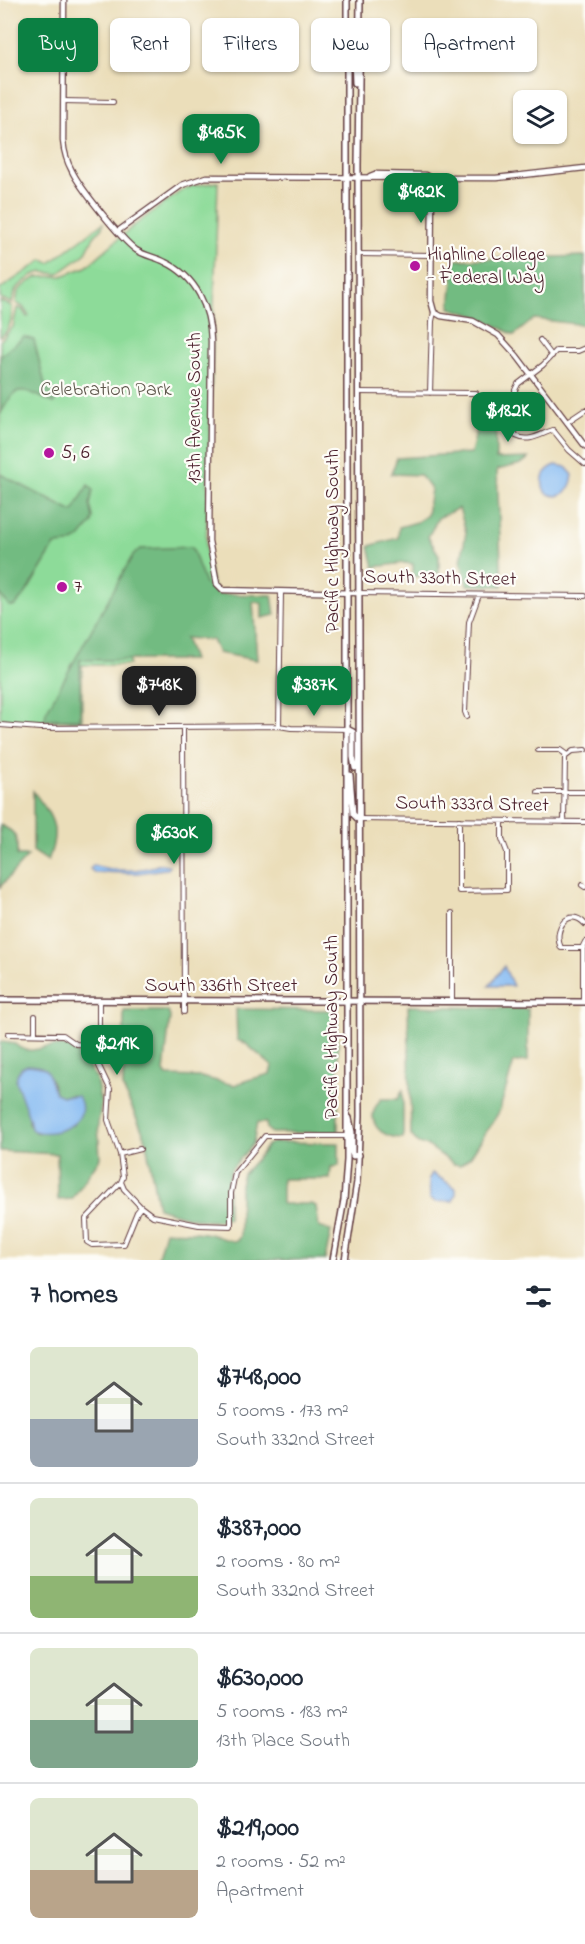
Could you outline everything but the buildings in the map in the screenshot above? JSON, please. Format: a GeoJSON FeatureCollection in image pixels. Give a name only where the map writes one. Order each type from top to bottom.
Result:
{"type":"FeatureCollection","features":[{"type":"Feature","properties":{"kind":"main road","name":"Pacific Highway South"},"geometry":{"type":"LineString","coordinates":[[348,0],[348,18]]}},
{"type":"Feature","properties":{"kind":"main road","name":"Pacific Highway South"},"geometry":{"type":"LineString","coordinates":[[345,1260],[359,1155],[358,94],[360,0]]}},
{"type":"Feature","properties":{"kind":"main road","name":"Pacific Highway South"},"geometry":{"type":"LineString","coordinates":[[333,1260],[344,1200],[347,1136],[348,72]]}},
{"type":"Feature","properties":{"kind":"main road"},"geometry":{"type":"LineString","coordinates":[[355,72],[358,94]]}},
{"type":"Feature","properties":{"kind":"main road"},"geometry":{"type":"LineString","coordinates":[[347,729],[353,732],[353,757],[358,778]]}},
{"type":"Feature","properties":{"kind":"main road"},"geometry":{"type":"LineString","coordinates":[[347,761],[353,814],[358,819]]}},
{"type":"Feature","properties":{"kind":"main road","name":"South 336th Street"},"geometry":{"type":"LineString","coordinates":[[0,1000],[584,1002]]}},
{"type":"Feature","properties":{"kind":"main road"},"geometry":{"type":"LineString","coordinates":[[347,1107],[352,1132],[352,1153],[353,1156],[359,1155]]}},
{"type":"Feature","properties":{"kind":"street","name":"13th Avenue South"},"geometry":{"type":"LineString","coordinates":[[64,0],[64,147],[68,163],[78,181],[118,231],[136,250],[166,262],[182,274],[198,290],[207,310],[212,341],[209,541],[217,584],[223,590]]}},
{"type":"Feature","properties":{"kind":"street"},"geometry":{"type":"LineString","coordinates":[[63,101],[113,102]]}},
{"type":"Feature","properties":{"kind":"street"},"geometry":{"type":"LineString","coordinates":[[118,231],[182,185],[200,178],[228,176],[369,177],[375,174],[425,175],[441,178],[506,177],[585,168]]}},
{"type":"Feature","properties":{"kind":"street"},"geometry":{"type":"LineString","coordinates":[[429,177],[432,191],[431,301],[434,312],[430,393]]}},
{"type":"Feature","properties":{"kind":"street"},"geometry":{"type":"LineString","coordinates":[[432,191],[441,178]]}},
{"type":"Feature","properties":{"kind":"street"},"geometry":{"type":"LineString","coordinates":[[358,254],[432,255]]}},
{"type":"Feature","properties":{"kind":"street"},"geometry":{"type":"LineString","coordinates":[[434,312],[443,317],[469,320],[489,329],[504,342],[585,446]]}},
{"type":"Feature","properties":{"kind":"street"},"geometry":{"type":"LineString","coordinates":[[540,339],[552,356]]}},
{"type":"Feature","properties":{"kind":"street"},"geometry":{"type":"LineString","coordinates":[[585,348],[578,351],[557,351],[518,384],[515,391],[515,435],[521,438],[532,438],[554,430],[569,450],[585,464]]}},
{"type":"Feature","properties":{"kind":"street"},"geometry":{"type":"LineString","coordinates":[[358,392],[476,393]]}},
{"type":"Feature","properties":{"kind":"street"},"geometry":{"type":"LineString","coordinates":[[567,423],[585,410]]}},
{"type":"Feature","properties":{"kind":"street","name":"South 330th Street"},"geometry":{"type":"LineString","coordinates":[[223,590],[585,596]]}},
{"type":"Feature","properties":{"kind":"street"},"geometry":{"type":"LineString","coordinates":[[279,726],[281,592]]}},
{"type":"Feature","properties":{"kind":"street"},"geometry":{"type":"LineString","coordinates":[[467,717],[465,712],[469,622],[479,595]]}},
{"type":"Feature","properties":{"kind":"street"},"geometry":{"type":"LineString","coordinates":[[0,725],[40,728],[279,726],[347,729]]}},
{"type":"Feature","properties":{"kind":"street"},"geometry":{"type":"LineString","coordinates":[[183,728],[184,1012]]}},
{"type":"Feature","properties":{"kind":"street"},"geometry":{"type":"LineString","coordinates":[[538,750],[560,750],[567,755]]}},
{"type":"Feature","properties":{"kind":"street"},"geometry":{"type":"LineString","coordinates":[[564,822],[565,760],[567,755],[575,750],[585,750]]}},
{"type":"Feature","properties":{"kind":"street"},"geometry":{"type":"LineString","coordinates":[[538,792],[585,792]]}},
{"type":"Feature","properties":{"kind":"street","name":"South 333rd Street"},"geometry":{"type":"LineString","coordinates":[[358,819],[585,822]]}},
{"type":"Feature","properties":{"kind":"street"},"geometry":{"type":"LineString","coordinates":[[459,820],[459,891],[507,890],[507,852],[502,839],[502,822]]}},
{"type":"Feature","properties":{"kind":"street"},"geometry":{"type":"LineString","coordinates":[[452,913],[452,1002]]}},
{"type":"Feature","properties":{"kind":"street"},"geometry":{"type":"LineString","coordinates":[[583,948],[561,948],[558,936],[563,922],[568,918],[579,919],[585,924]]}},
{"type":"Feature","properties":{"kind":"street"},"geometry":{"type":"LineString","coordinates":[[584,1002],[583,948],[585,942]]}},
{"type":"Feature","properties":{"kind":"street"},"geometry":{"type":"LineString","coordinates":[[99,1000],[100,1068],[110,1089],[108,1120],[120,1154],[123,1177],[121,1182],[86,1219],[87,1242],[92,1245],[124,1244],[141,1207]]}},
{"type":"Feature","properties":{"kind":"street"},"geometry":{"type":"LineString","coordinates":[[35,1016],[35,1034]]}},
{"type":"Feature","properties":{"kind":"street"},"geometry":{"type":"LineString","coordinates":[[8,1034],[63,1035],[76,1044],[99,1045]]}},
{"type":"Feature","properties":{"kind":"street"},"geometry":{"type":"LineString","coordinates":[[121,1182],[124,1189],[153,1216],[204,1226],[231,1226],[231,1193],[235,1173],[264,1136],[347,1136]]}},
{"type":"Feature","properties":{"kind":"street"},"geometry":{"type":"LineString","coordinates":[[120,1154],[140,1149]]}},
{"type":"Feature","properties":{"kind":"green space","name":"Celebration Park"},"geometry":{"type":"Polygon","coordinates":[[[218,182],[206,550],[213,586],[217,591],[129,606],[129,665],[82,665],[82,721],[15,721],[0,718],[0,341],[13,327],[17,308],[22,309],[27,317],[29,316],[23,307],[16,303],[18,291],[37,277],[62,276],[86,267],[132,227],[181,191],[192,186],[218,182]]]}},
{"type":"Feature","properties":{"kind":"green space"},"geometry":{"type":"Polygon","coordinates":[[[103,223],[85,254],[58,274],[42,272],[33,275],[16,289],[12,303],[0,298],[0,289],[43,260],[50,263],[103,223]]]}},
{"type":"Feature","properties":{"kind":"green space"},"geometry":{"type":"Polygon","coordinates":[[[585,256],[585,325],[534,319],[514,335],[480,317],[450,308],[455,260],[585,256]]]}},
{"type":"Feature","properties":{"kind":"green space"},"geometry":{"type":"Polygon","coordinates":[[[0,301],[12,306],[12,315],[7,331],[0,337],[0,301]]]}},
{"type":"Feature","properties":{"kind":"green space"},"geometry":{"type":"Polygon","coordinates":[[[24,337],[34,340],[45,385],[55,401],[54,403],[27,391],[16,392],[11,396],[0,415],[0,356],[24,337]]]}},
{"type":"Feature","properties":{"kind":"green space"},"geometry":{"type":"Polygon","coordinates":[[[496,397],[496,459],[529,458],[521,464],[497,470],[502,586],[467,585],[461,562],[466,532],[459,508],[438,518],[428,537],[439,555],[439,573],[413,577],[413,564],[404,563],[374,567],[369,546],[398,538],[399,527],[417,522],[427,515],[431,489],[420,475],[391,474],[397,458],[471,453],[483,403],[496,397]]]}},
{"type":"Feature","properties":{"kind":"green space"},"geometry":{"type":"Polygon","coordinates":[[[0,474],[73,512],[88,485],[93,490],[90,505],[92,523],[79,539],[68,544],[55,545],[26,593],[15,606],[9,606],[0,594],[0,474]]]}},
{"type":"Feature","properties":{"kind":"green space"},"geometry":{"type":"Polygon","coordinates":[[[192,547],[205,584],[218,594],[272,595],[275,615],[262,618],[262,603],[253,602],[257,660],[218,653],[212,640],[185,638],[193,660],[80,660],[80,719],[45,719],[46,712],[133,555],[140,549],[192,547]]]}},
{"type":"Feature","properties":{"kind":"green space"},"geometry":{"type":"Polygon","coordinates":[[[33,791],[53,823],[54,840],[48,861],[33,851],[33,791]]]}},
{"type":"Feature","properties":{"kind":"green space"},"geometry":{"type":"Polygon","coordinates":[[[0,825],[16,837],[17,856],[28,856],[0,887],[0,825]]]}},
{"type":"Feature","properties":{"kind":"green space"},"geometry":{"type":"Polygon","coordinates":[[[408,1006],[528,1009],[528,1061],[514,1062],[499,1112],[471,1156],[460,1165],[454,1164],[428,1146],[418,1143],[411,1135],[408,1006]]]}},
{"type":"Feature","properties":{"kind":"green space"},"geometry":{"type":"Polygon","coordinates":[[[236,1009],[331,1010],[336,1013],[338,1018],[338,1132],[272,1133],[267,1129],[266,1123],[257,1123],[253,1144],[231,1169],[228,1181],[228,1218],[203,1220],[158,1208],[145,1137],[123,1088],[124,1011],[168,1011],[170,1017],[164,1072],[167,1076],[201,1077],[234,1085],[270,1074],[272,1066],[245,1043],[237,1040],[236,1009]]]}},
{"type":"Feature","properties":{"kind":"green space"},"geometry":{"type":"Polygon","coordinates":[[[0,1043],[15,1044],[24,1050],[54,1046],[70,1047],[83,1059],[96,1078],[101,1105],[98,1124],[100,1158],[72,1199],[58,1200],[57,1154],[0,1151],[0,1043]],[[51,1079],[29,1118],[29,1125],[35,1132],[41,1133],[73,1125],[72,1095],[62,1096],[55,1093],[51,1079]]]}},
{"type":"Feature","properties":{"kind":"green space"},"geometry":{"type":"Polygon","coordinates":[[[403,1089],[403,1138],[387,1135],[381,1131],[376,1126],[373,1114],[381,1099],[398,1099],[403,1089]]]}},
{"type":"Feature","properties":{"kind":"green space"},"geometry":{"type":"Polygon","coordinates":[[[274,1142],[339,1143],[339,1166],[331,1167],[330,1179],[282,1179],[282,1204],[316,1206],[319,1227],[331,1231],[325,1260],[157,1260],[165,1231],[204,1233],[237,1241],[240,1236],[240,1184],[243,1174],[267,1145],[274,1142]]]}},
{"type":"Feature","properties":{"kind":"water"},"geometry":{"type":"Polygon","coordinates":[[[556,465],[566,467],[573,475],[567,490],[556,496],[545,492],[542,483],[546,472],[556,465]]]}},
{"type":"Feature","properties":{"kind":"water"},"geometry":{"type":"Polygon","coordinates":[[[161,864],[169,865],[168,869],[139,873],[95,873],[90,869],[93,865],[110,869],[136,870],[161,864]]]}},
{"type":"Feature","properties":{"kind":"water"},"geometry":{"type":"Polygon","coordinates":[[[504,966],[513,986],[489,986],[504,966]]]}},
{"type":"Feature","properties":{"kind":"water"},"geometry":{"type":"Polygon","coordinates":[[[27,1065],[42,1067],[46,1070],[55,1093],[62,1096],[78,1096],[82,1107],[80,1116],[74,1123],[46,1133],[31,1129],[16,1082],[17,1074],[27,1065]]]}},
{"type":"Feature","properties":{"kind":"water"},"geometry":{"type":"Polygon","coordinates":[[[432,1173],[456,1188],[453,1201],[436,1202],[430,1199],[429,1179],[432,1173]]]}},
{"type":"Feature","properties":{"kind":"place","name":"Highline College - Federal Way"},"geometry":{"type":"Point","coordinates":[415,266]}},
{"type":"Feature","properties":{"kind":"place","name":"5, 6"},"geometry":{"type":"Point","coordinates":[49,453]}},
{"type":"Feature","properties":{"kind":"place","name":"7"},"geometry":{"type":"Point","coordinates":[62,587]}}]}
